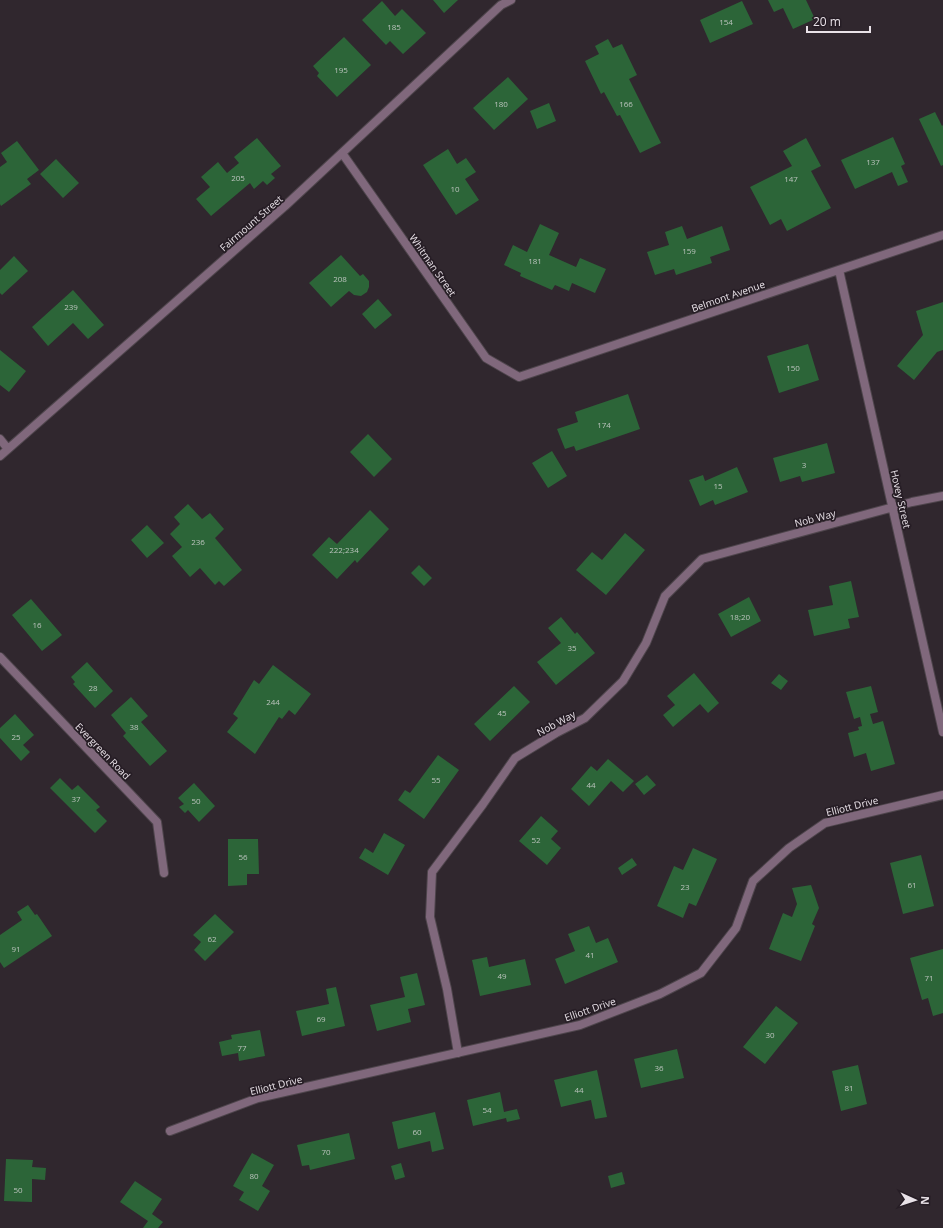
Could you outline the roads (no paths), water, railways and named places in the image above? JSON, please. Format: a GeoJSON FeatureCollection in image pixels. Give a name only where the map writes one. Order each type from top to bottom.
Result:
{"type":"FeatureCollection","features":[{"type":"Feature","properties":{"kind":"street","name":"Fairmount Street"},"geometry":{"type":"LineString","coordinates":[[0,456],[285,206],[501,5],[511,0]]}},
{"type":"Feature","properties":{"kind":"street","name":"Whitman Street"},"geometry":{"type":"LineString","coordinates":[[342,153],[486,358],[519,377]]}},
{"type":"Feature","properties":{"kind":"street","name":"Belmont Avenue"},"geometry":{"type":"LineString","coordinates":[[519,377],[943,235]]}},
{"type":"Feature","properties":{"kind":"street","name":"Hovey Street"},"geometry":{"type":"LineString","coordinates":[[839,270],[943,732]]}},
{"type":"Feature","properties":{"kind":"street"},"geometry":{"type":"LineString","coordinates":[[0,439],[8,449]]}},
{"type":"Feature","properties":{"kind":"street","name":"Nob Way"},"geometry":{"type":"LineString","coordinates":[[458,1052],[430,917],[432,872],[483,804],[515,758],[556,733],[586,718],[623,681],[646,643],[665,596],[702,559],[892,507],[943,496]]}},
{"type":"Feature","properties":{"kind":"street","name":"Evergreen Road"},"geometry":{"type":"LineString","coordinates":[[0,657],[156,822],[164,873]]}},
{"type":"Feature","properties":{"kind":"street","name":"Elliott Drive"},"geometry":{"type":"LineString","coordinates":[[170,1131],[258,1098],[580,1025],[660,994],[701,973],[736,928],[753,881],[788,848],[825,823],[943,795]]}}]}
